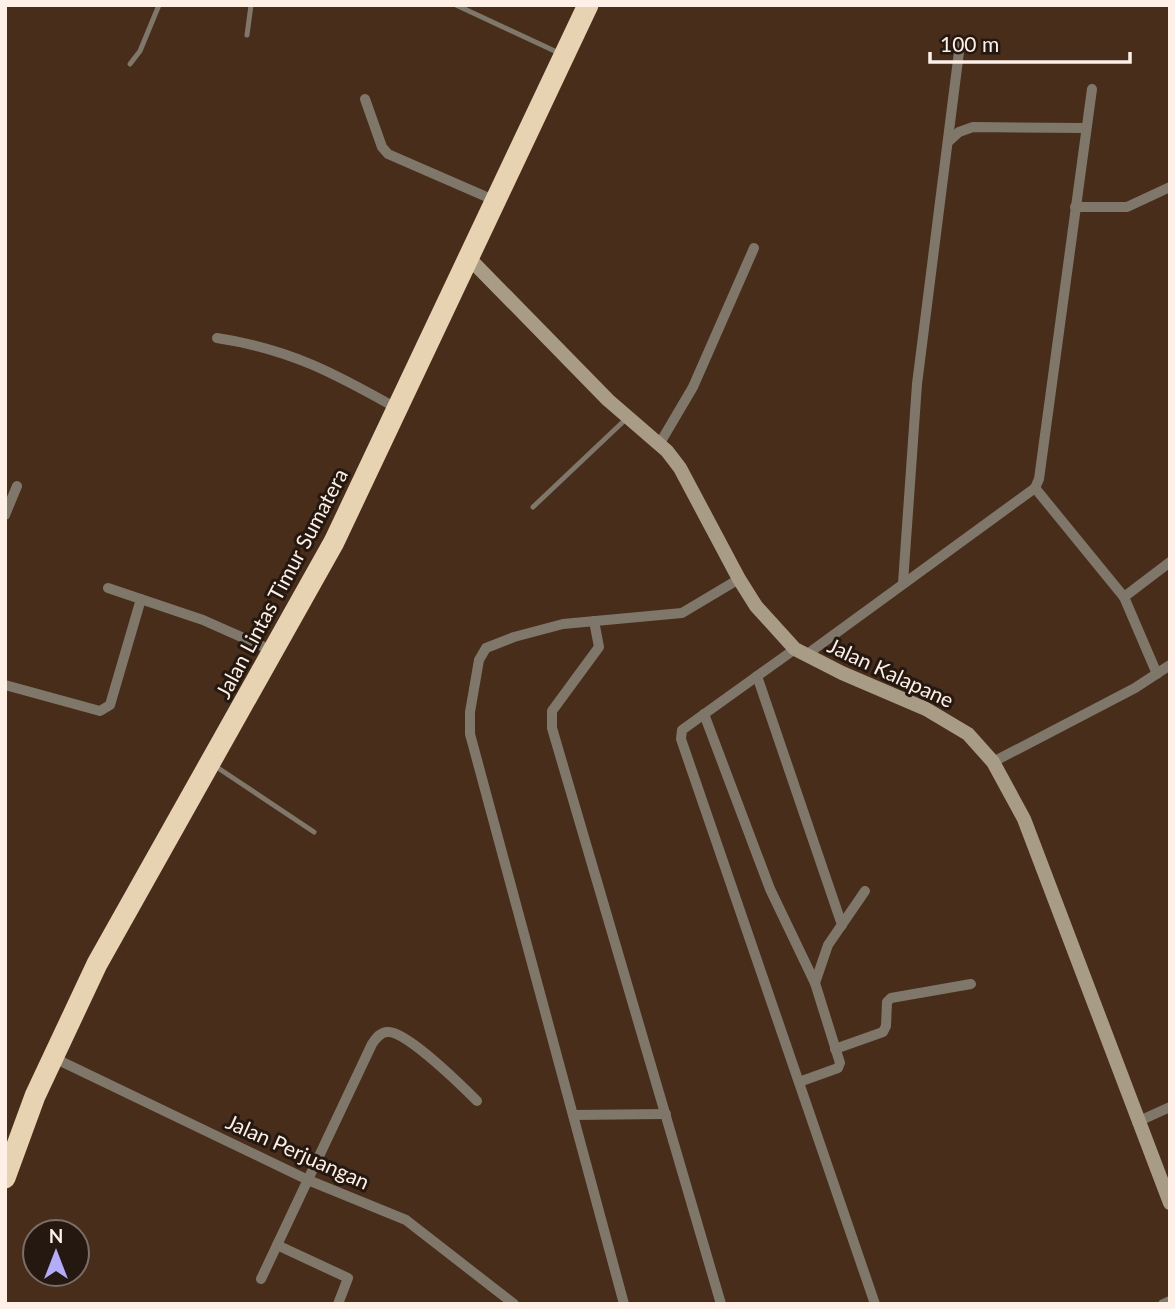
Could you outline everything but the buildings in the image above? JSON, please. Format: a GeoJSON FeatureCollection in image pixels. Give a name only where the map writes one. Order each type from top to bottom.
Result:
{"type":"FeatureCollection","features":[{"type":"Feature","properties":{"kind":"highway","name":"Jalan Lintas Timur Sumatera"},"geometry":{"type":"LineString","coordinates":[[5,1178],[52,1057],[97,964],[334,542],[588,5]]}},
{"type":"Feature","properties":{"kind":"street"},"geometry":{"type":"LineString","coordinates":[[903,583],[917,384],[960,44]]}},
{"type":"Feature","properties":{"kind":"street"},"geometry":{"type":"LineString","coordinates":[[875,1304],[681,739],[682,730],[757,676],[800,652],[903,583],[1035,488],[1039,479],[1092,89]]}},
{"type":"Feature","properties":{"kind":"street"},"geometry":{"type":"LineString","coordinates":[[365,99],[382,147],[388,154],[496,201]]}},
{"type":"Feature","properties":{"kind":"street"},"geometry":{"type":"LineString","coordinates":[[949,141],[959,132],[973,127],[1086,128]]}},
{"type":"Feature","properties":{"kind":"street"},"geometry":{"type":"LineString","coordinates":[[1075,207],[1127,207],[1170,187]]}},
{"type":"Feature","properties":{"kind":"street"},"geometry":{"type":"LineString","coordinates":[[660,443],[693,387],[754,248]]}},
{"type":"Feature","properties":{"kind":"street","name":"Jalan Kalapane"},"geometry":{"type":"LineString","coordinates":[[469,258],[629,416],[660,443],[680,468],[738,579],[757,606],[800,652],[926,709],[968,734],[993,762],[1024,820],[1170,1203]]}},
{"type":"Feature","properties":{"kind":"street"},"geometry":{"type":"LineString","coordinates":[[217,338],[286,353],[324,367],[398,409]]}},
{"type":"Feature","properties":{"kind":"street"},"geometry":{"type":"LineString","coordinates":[[5,515],[17,486]]}},
{"type":"Feature","properties":{"kind":"street"},"geometry":{"type":"LineString","coordinates":[[1035,488],[1124,597],[1157,674]]}},
{"type":"Feature","properties":{"kind":"street"},"geometry":{"type":"LineString","coordinates":[[1124,597],[1170,562]]}},
{"type":"Feature","properties":{"kind":"street"},"geometry":{"type":"LineString","coordinates":[[624,1304],[470,734],[470,712],[479,660],[486,648],[514,637],[563,624],[682,613],[738,579]]}},
{"type":"Feature","properties":{"kind":"street"},"geometry":{"type":"LineString","coordinates":[[108,588],[202,620],[273,652]]}},
{"type":"Feature","properties":{"kind":"street"},"geometry":{"type":"LineString","coordinates":[[5,685],[100,711],[110,705],[141,599]]}},
{"type":"Feature","properties":{"kind":"street"},"geometry":{"type":"LineString","coordinates":[[594,621],[599,647],[552,711],[552,728],[722,1304]]}},
{"type":"Feature","properties":{"kind":"street"},"geometry":{"type":"LineString","coordinates":[[993,762],[1170,665]]}},
{"type":"Feature","properties":{"kind":"street"},"geometry":{"type":"LineString","coordinates":[[757,676],[842,925]]}},
{"type":"Feature","properties":{"kind":"street"},"geometry":{"type":"LineString","coordinates":[[704,714],[769,889],[802,949],[840,1067],[799,1082]]}},
{"type":"Feature","properties":{"kind":"street"},"geometry":{"type":"LineString","coordinates":[[815,983],[828,945],[865,891]]}},
{"type":"Feature","properties":{"kind":"street"},"geometry":{"type":"LineString","coordinates":[[835,1048],[883,1032],[886,1026],[887,1002],[891,998],[971,984]]}},
{"type":"Feature","properties":{"kind":"street"},"geometry":{"type":"LineString","coordinates":[[261,1279],[372,1044],[380,1034],[390,1032],[401,1037],[445,1069],[477,1101]]}},
{"type":"Feature","properties":{"kind":"street","name":"Jalan Perjuangan"},"geometry":{"type":"LineString","coordinates":[[52,1057],[308,1180],[406,1220],[514,1304]]}},
{"type":"Feature","properties":{"kind":"street"},"geometry":{"type":"LineString","coordinates":[[1137,1122],[1170,1107]]}},
{"type":"Feature","properties":{"kind":"street"},"geometry":{"type":"LineString","coordinates":[[573,1115],[666,1114]]}},
{"type":"Feature","properties":{"kind":"street"},"geometry":{"type":"LineString","coordinates":[[277,1245],[348,1278],[338,1304]]}},
{"type":"Feature","properties":{"kind":"street"},"geometry":{"type":"LineString","coordinates":[[1163,1304],[1170,1301]]}},
{"type":"Feature","properties":{"kind":"lane"},"geometry":{"type":"LineString","coordinates":[[130,64],[140,51],[159,5]]}},
{"type":"Feature","properties":{"kind":"lane"},"geometry":{"type":"LineString","coordinates":[[247,35],[251,5]]}},
{"type":"Feature","properties":{"kind":"lane"},"geometry":{"type":"LineString","coordinates":[[456,5],[565,56]]}},
{"type":"Feature","properties":{"kind":"lane"},"geometry":{"type":"LineString","coordinates":[[533,508],[629,416]]}},
{"type":"Feature","properties":{"kind":"lane"},"geometry":{"type":"LineString","coordinates":[[210,763],[314,832]]}}]}
